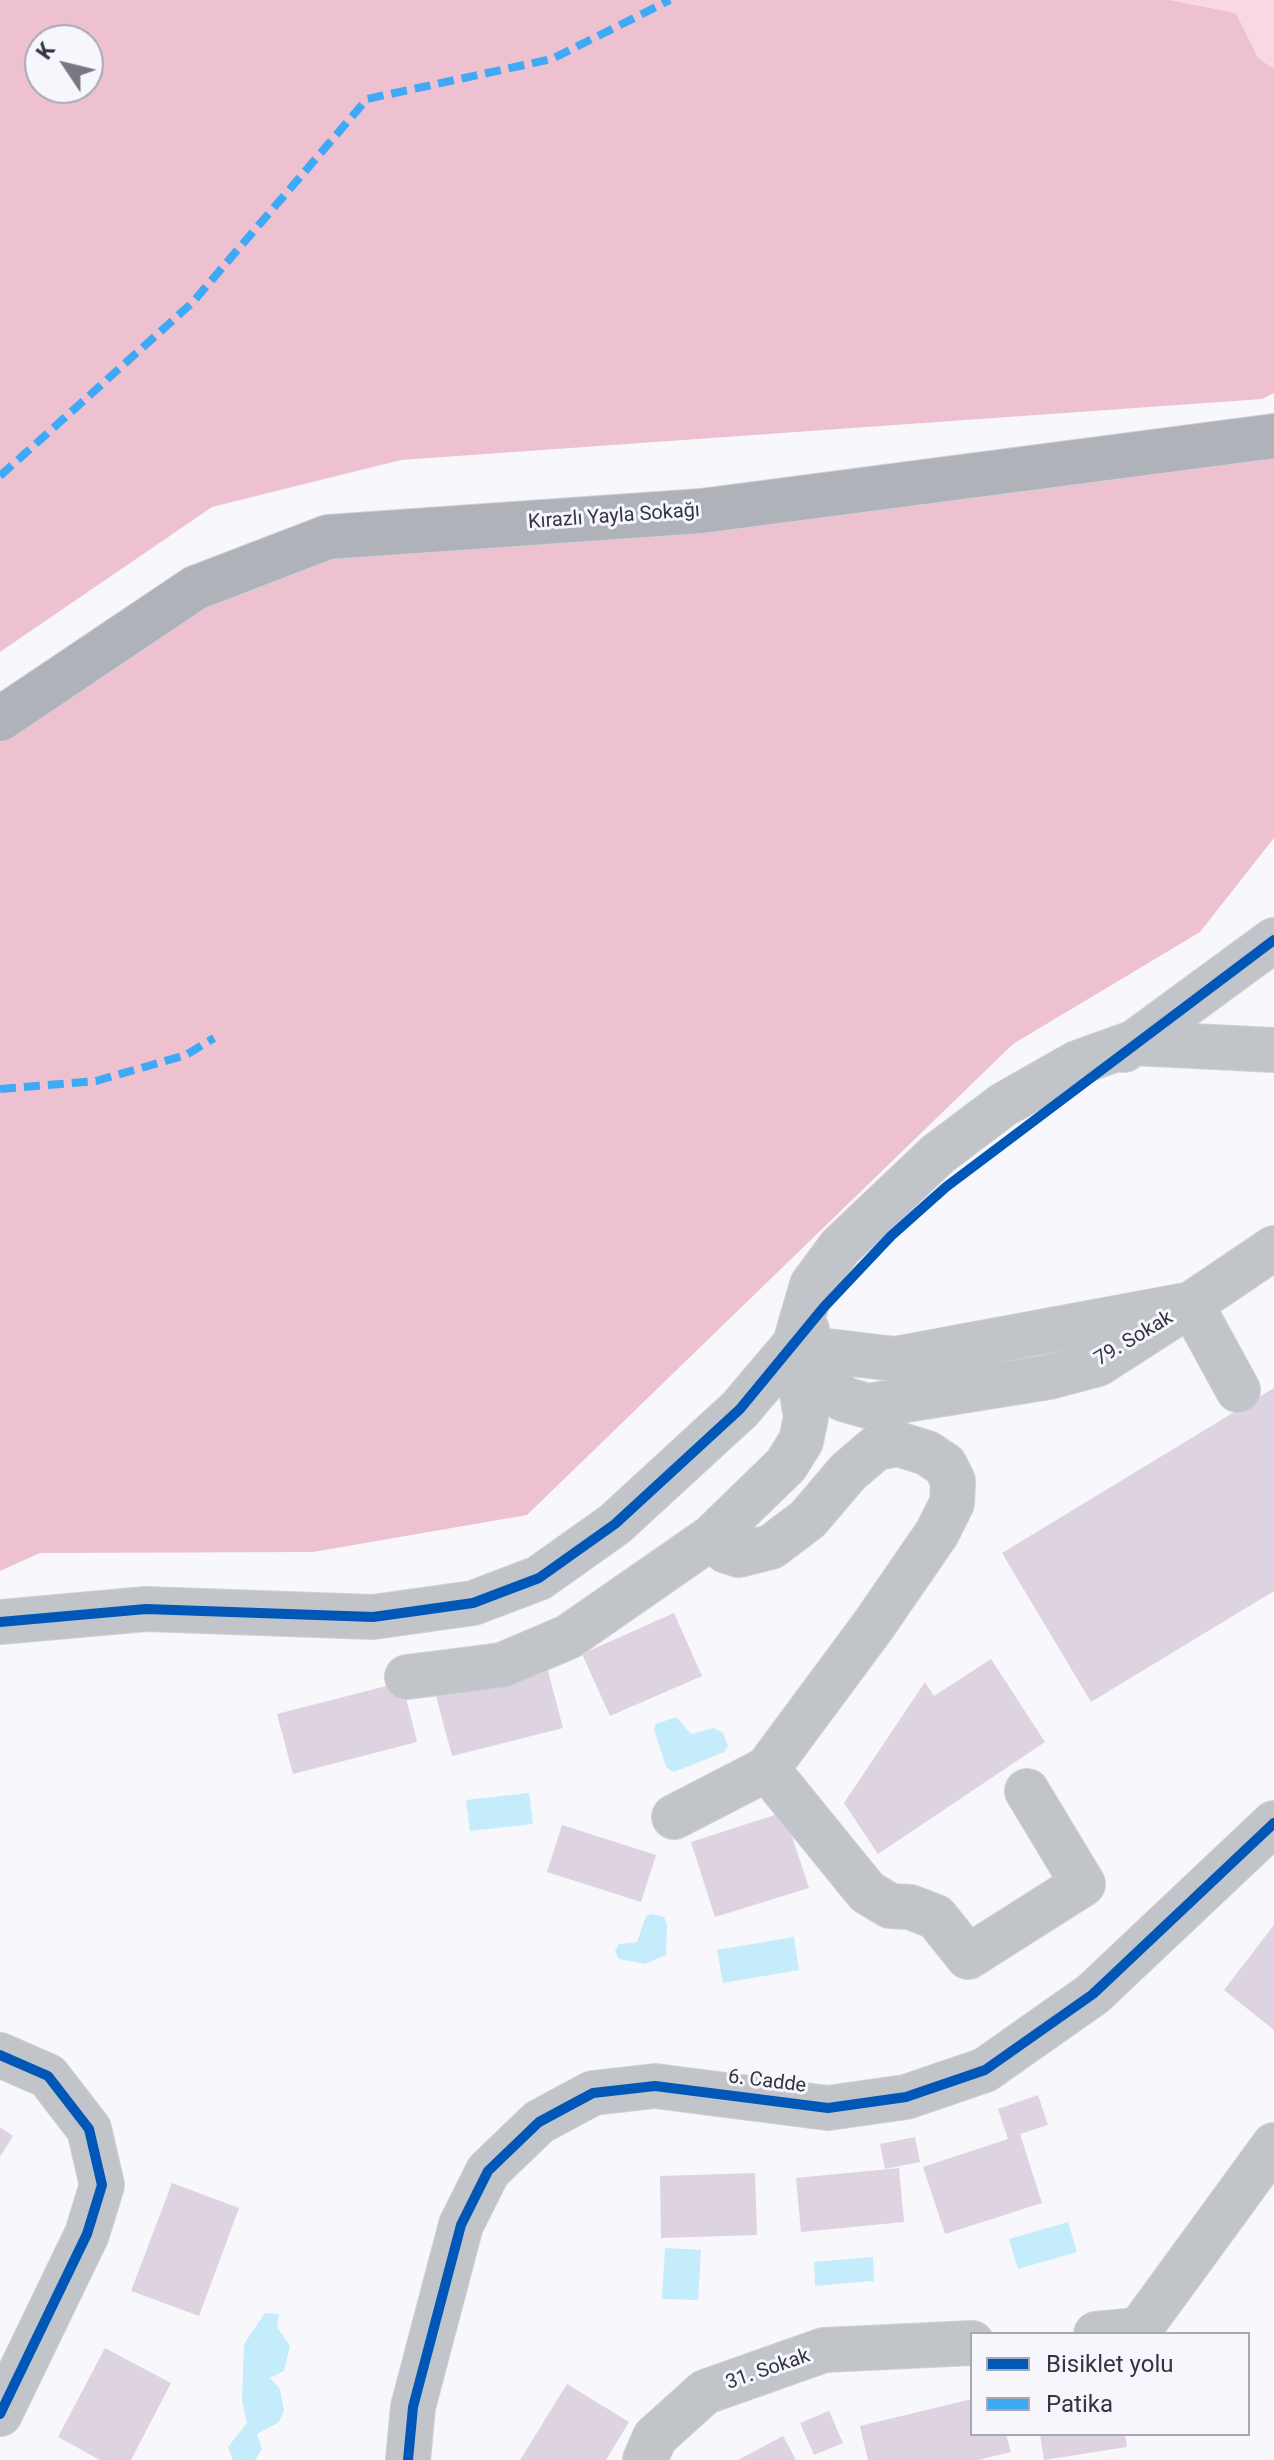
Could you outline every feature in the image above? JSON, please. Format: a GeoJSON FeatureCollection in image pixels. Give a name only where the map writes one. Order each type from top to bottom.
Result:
{"type":"FeatureCollection","features":[{"type":"Feature","properties":{"kind":"main road","name":"Kırazlı Yayla Sokağı"},"geometry":{"type":"LineString","coordinates":[[0,719],[195,588],[328,537],[701,511],[1274,436]]}},
{"type":"Feature","properties":{"kind":"street"},"geometry":{"type":"LineString","coordinates":[[0,1622],[146,1609],[373,1617],[473,1603],[539,1578],[615,1524],[740,1409],[794,1347],[812,1285],[840,1247],[938,1154],[1003,1105],[1077,1063],[1133,1043],[1274,940]]}},
{"type":"Feature","properties":{"kind":"street"},"geometry":{"type":"LineString","coordinates":[[1133,1043],[1274,1050]]}},
{"type":"Feature","properties":{"kind":"street"},"geometry":{"type":"LineString","coordinates":[[1238,1390],[1191,1304],[1274,1248]]}},
{"type":"Feature","properties":{"kind":"street","name":"79. Sokak"},"geometry":{"type":"LineString","coordinates":[[794,1347],[895,1359],[1191,1304]]}},
{"type":"Feature","properties":{"kind":"street","name":"79. Sokak"},"geometry":{"type":"LineString","coordinates":[[794,1347],[843,1399],[868,1406],[1098,1364],[1191,1304]]}},
{"type":"Feature","properties":{"kind":"street"},"geometry":{"type":"LineString","coordinates":[[1063,1327],[1071,1371]]}},
{"type":"Feature","properties":{"kind":"street"},"geometry":{"type":"LineString","coordinates":[[407,1677],[502,1665],[568,1637],[712,1537],[786,1465],[801,1441],[806,1417],[794,1347]]}},
{"type":"Feature","properties":{"kind":"street"},"geometry":{"type":"LineString","coordinates":[[674,1817],[767,1769],[937,1533],[952,1503],[953,1481],[945,1465],[927,1453],[898,1444],[876,1448],[848,1472],[808,1519],[771,1547],[739,1555],[726,1551],[712,1537]]}},
{"type":"Feature","properties":{"kind":"street"},"geometry":{"type":"LineString","coordinates":[[0,1641],[69,1614]]}},
{"type":"Feature","properties":{"kind":"street"},"geometry":{"type":"LineString","coordinates":[[767,1769],[867,1892],[890,1906],[910,1907],[936,1917],[968,1957],[1083,1884],[1027,1791]]}},
{"type":"Feature","properties":{"kind":"street","name":"6. Cadde"},"geometry":{"type":"LineString","coordinates":[[408,2460],[413,2407],[461,2225],[488,2171],[539,2122],[593,2093],[655,2086],[828,2108],[906,2097],[985,2070],[1093,1994],[1274,1823]]}},
{"type":"Feature","properties":{"kind":"street"},"geometry":{"type":"LineString","coordinates":[[0,2055],[48,2076],[89,2129],[102,2185],[87,2234],[0,2414]]}},
{"type":"Feature","properties":{"kind":"street"},"geometry":{"type":"LineString","coordinates":[[1118,2332],[1139,2330],[1274,2145]]}},
{"type":"Feature","properties":{"kind":"street","name":"31. Sokak"},"geometry":{"type":"LineString","coordinates":[[645,2460],[655,2437],[705,2392],[824,2350],[970,2343]]}},
{"type":"Feature","properties":{"kind":"street"},"geometry":{"type":"LineString","coordinates":[[379,2460],[413,2407]]}},
{"type":"Feature","properties":{"kind":"shaded area"},"geometry":{"type":"Polygon","coordinates":[[[0,0],[1170,0],[1236,13],[1258,58],[1274,69],[1274,393],[1262,399],[401,460],[212,507],[0,652],[0,0]]]}},
{"type":"Feature","properties":{"kind":"shaded area"},"geometry":{"type":"Polygon","coordinates":[[[1170,0],[1274,0],[1274,69],[1258,58],[1236,13],[1170,0]]]}},
{"type":"Feature","properties":{"kind":"shaded area"},"geometry":{"type":"Polygon","coordinates":[[[1274,443],[1274,838],[1200,932],[1013,1044],[527,1515],[313,1552],[40,1553],[0,1571],[0,714],[333,521],[1274,443]]]}},
{"type":"Feature","properties":{"kind":"water"},"geometry":{"type":"Polygon","coordinates":[[[676,1717],[691,1734],[714,1728],[723,1733],[728,1746],[724,1752],[674,1772],[666,1767],[654,1729],[656,1724],[676,1717]]]}},
{"type":"Feature","properties":{"kind":"water"},"geometry":{"type":"Polygon","coordinates":[[[529,1793],[533,1824],[470,1831],[466,1800],[529,1793]]]}},
{"type":"Feature","properties":{"kind":"water"},"geometry":{"type":"Polygon","coordinates":[[[646,1916],[664,1917],[667,1925],[666,1955],[645,1964],[619,1959],[615,1951],[619,1944],[637,1942],[646,1916]]]}},
{"type":"Feature","properties":{"kind":"water"},"geometry":{"type":"Polygon","coordinates":[[[794,1937],[799,1970],[723,1983],[717,1950],[794,1937]]]}},
{"type":"Feature","properties":{"kind":"water"},"geometry":{"type":"Polygon","coordinates":[[[1068,2222],[1077,2252],[1018,2269],[1009,2239],[1068,2222]]]}},
{"type":"Feature","properties":{"kind":"water"},"geometry":{"type":"Polygon","coordinates":[[[665,2248],[701,2250],[698,2300],[662,2299],[665,2248]]]}},
{"type":"Feature","properties":{"kind":"water"},"geometry":{"type":"Polygon","coordinates":[[[873,2257],[874,2281],[815,2286],[814,2262],[873,2257]]]}},
{"type":"Feature","properties":{"kind":"water"},"geometry":{"type":"Polygon","coordinates":[[[265,2313],[279,2314],[277,2327],[290,2346],[284,2371],[270,2378],[280,2389],[284,2411],[278,2423],[257,2434],[262,2449],[255,2460],[233,2460],[228,2447],[247,2423],[242,2400],[244,2344],[265,2313]]]}},
{"type":"Feature","properties":{"kind":"building"},"geometry":{"type":"Polygon","coordinates":[[[1274,1388],[1274,1591],[1091,1702],[1002,1553],[1274,1388]]]}},
{"type":"Feature","properties":{"kind":"building"},"geometry":{"type":"Polygon","coordinates":[[[674,1613],[702,1676],[610,1716],[582,1654],[674,1613]]]}},
{"type":"Feature","properties":{"kind":"building"},"geometry":{"type":"Polygon","coordinates":[[[991,1659],[1045,1742],[878,1854],[844,1803],[925,1682],[934,1696],[991,1659]]]}},
{"type":"Feature","properties":{"kind":"building"},"geometry":{"type":"Polygon","coordinates":[[[547,1667],[563,1728],[452,1756],[436,1696],[547,1667]]]}},
{"type":"Feature","properties":{"kind":"building"},"geometry":{"type":"Polygon","coordinates":[[[402,1682],[417,1742],[293,1774],[277,1714],[402,1682]]]}},
{"type":"Feature","properties":{"kind":"building"},"geometry":{"type":"Polygon","coordinates":[[[784,1812],[809,1888],[715,1917],[691,1842],[784,1812]]]}},
{"type":"Feature","properties":{"kind":"building"},"geometry":{"type":"Polygon","coordinates":[[[562,1825],[656,1855],[641,1902],[547,1872],[562,1825]]]}},
{"type":"Feature","properties":{"kind":"building"},"geometry":{"type":"Polygon","coordinates":[[[1274,1925],[1274,2030],[1224,1990],[1274,1925]]]}},
{"type":"Feature","properties":{"kind":"building"},"geometry":{"type":"Polygon","coordinates":[[[1038,2095],[1048,2125],[1020,2134],[1042,2203],[945,2234],[923,2167],[1008,2139],[998,2109],[1038,2095]]]}},
{"type":"Feature","properties":{"kind":"building"},"geometry":{"type":"Polygon","coordinates":[[[0,2127],[13,2136],[0,2157],[0,2127]]]}},
{"type":"Feature","properties":{"kind":"building"},"geometry":{"type":"Polygon","coordinates":[[[915,2137],[920,2162],[885,2169],[880,2144],[915,2137]]]}},
{"type":"Feature","properties":{"kind":"building"},"geometry":{"type":"Polygon","coordinates":[[[899,2168],[904,2222],[801,2232],[796,2178],[899,2168]]]}},
{"type":"Feature","properties":{"kind":"building"},"geometry":{"type":"Polygon","coordinates":[[[755,2173],[757,2235],[661,2238],[660,2176],[755,2173]]]}},
{"type":"Feature","properties":{"kind":"building"},"geometry":{"type":"Polygon","coordinates":[[[172,2183],[239,2208],[199,2316],[131,2291],[172,2183]]]}},
{"type":"Feature","properties":{"kind":"building"},"geometry":{"type":"Polygon","coordinates":[[[105,2348],[171,2383],[131,2460],[100,2460],[58,2437],[105,2348]]]}},
{"type":"Feature","properties":{"kind":"building"},"geometry":{"type":"Polygon","coordinates":[[[567,2384],[629,2422],[606,2460],[520,2460],[567,2384]]]}},
{"type":"Feature","properties":{"kind":"building"},"geometry":{"type":"Polygon","coordinates":[[[970,2399],[970,2436],[1007,2436],[1011,2452],[978,2460],[868,2460],[860,2426],[970,2399]]]}},
{"type":"Feature","properties":{"kind":"building"},"geometry":{"type":"Polygon","coordinates":[[[829,2411],[843,2443],[814,2455],[800,2423],[829,2411]]]}},
{"type":"Feature","properties":{"kind":"building"},"geometry":{"type":"Polygon","coordinates":[[[783,2436],[796,2460],[738,2460],[783,2436]]]}},
{"type":"Feature","properties":{"kind":"building"},"geometry":{"type":"Polygon","coordinates":[[[1040,2436],[1125,2436],[1127,2447],[1044,2460],[1040,2436]]]}},
{"type":"Feature","properties":{"kind":"marked path"},"geometry":{"type":"LineString","coordinates":[[0,476],[192,303],[367,99],[552,59],[670,0]]}},
{"type":"Feature","properties":{"kind":"marked path"},"geometry":{"type":"LineString","coordinates":[[0,1089],[96,1081],[186,1055],[214,1038]]}},
{"type":"Feature","properties":{"kind":"cycle path"},"geometry":{"type":"LineString","coordinates":[[0,1622],[146,1609],[373,1617],[473,1603],[539,1578],[615,1524],[740,1409],[824,1307],[891,1236],[946,1187],[1274,940]]}},
{"type":"Feature","properties":{"kind":"cycle path"},"geometry":{"type":"LineString","coordinates":[[408,2460],[413,2407],[461,2225],[488,2171],[539,2122],[593,2093],[655,2086],[828,2108],[906,2097],[985,2070],[1093,1994],[1274,1823]]}},
{"type":"Feature","properties":{"kind":"cycle path"},"geometry":{"type":"LineString","coordinates":[[0,2055],[48,2076],[89,2129],[102,2185],[87,2234],[0,2414]]}}]}
